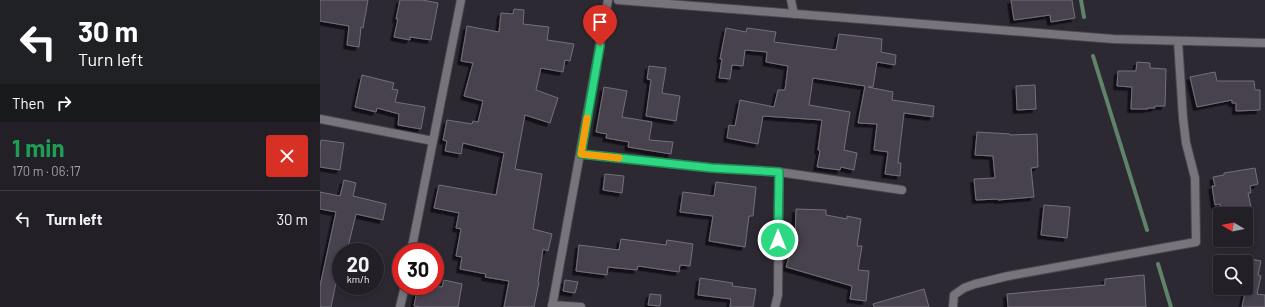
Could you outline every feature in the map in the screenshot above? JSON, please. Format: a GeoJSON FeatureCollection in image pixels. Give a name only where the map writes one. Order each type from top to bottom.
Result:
{"type":"FeatureCollection","features":[{"type":"Feature","properties":{"kind":"street"},"geometry":{"type":"LineString","coordinates":[[413,243],[461,0]]}},
{"type":"Feature","properties":{"kind":"street"},"geometry":{"type":"LineString","coordinates":[[581,307],[552,306],[608,0]]}},
{"type":"Feature","properties":{"kind":"street"},"geometry":{"type":"LineString","coordinates":[[618,0],[1113,39],[1265,43]]}},
{"type":"Feature","properties":{"kind":"street"},"geometry":{"type":"LineString","coordinates":[[791,0],[794,14]]}},
{"type":"Feature","properties":{"kind":"street"},"geometry":{"type":"LineString","coordinates":[[953,307],[954,295],[964,288],[975,284],[1008,276],[1196,242],[1195,178],[1186,143],[1178,41]]}},
{"type":"Feature","properties":{"kind":"street"},"geometry":{"type":"LineString","coordinates":[[320,119],[433,141]]}},
{"type":"Feature","properties":{"kind":"street"},"geometry":{"type":"LineString","coordinates":[[581,154],[712,168],[779,172],[902,190]]}},
{"type":"Feature","properties":{"kind":"street"},"geometry":{"type":"LineString","coordinates":[[776,307],[778,295],[779,172]]}},
{"type":"Feature","properties":{"kind":"street"},"geometry":{"type":"LineString","coordinates":[[400,307],[402,295]]}},
{"type":"Feature","properties":{"kind":"building"},"geometry":{"type":"Polygon","coordinates":[[[320,0],[368,0],[363,28],[361,27],[359,47],[347,45],[349,26],[320,21],[320,0]]]}},
{"type":"Feature","properties":{"kind":"building"},"geometry":{"type":"Polygon","coordinates":[[[400,0],[422,0],[438,3],[431,40],[410,37],[410,40],[394,37],[400,0]]]}},
{"type":"Feature","properties":{"kind":"building"},"geometry":{"type":"Polygon","coordinates":[[[1011,0],[1072,0],[1075,18],[1051,22],[1050,15],[1014,20],[1011,0]]]}},
{"type":"Feature","properties":{"kind":"building"},"geometry":{"type":"Polygon","coordinates":[[[514,9],[524,10],[523,24],[549,27],[547,40],[574,44],[570,61],[565,60],[563,72],[541,68],[536,90],[558,98],[550,123],[525,115],[515,169],[542,174],[533,229],[552,234],[548,251],[543,249],[534,307],[504,307],[509,281],[485,277],[486,274],[460,269],[462,257],[456,256],[461,229],[456,228],[459,213],[434,208],[439,185],[496,195],[504,153],[463,143],[461,154],[445,151],[447,141],[443,140],[447,120],[472,124],[473,121],[478,122],[483,101],[464,96],[473,63],[461,61],[467,26],[499,32],[501,13],[513,14],[514,9]]]}},
{"type":"Feature","properties":{"kind":"building"},"geometry":{"type":"Polygon","coordinates":[[[726,28],[746,32],[747,28],[776,32],[774,42],[836,50],[839,34],[882,39],[881,52],[896,55],[895,65],[877,62],[873,87],[868,87],[893,92],[892,100],[934,106],[933,117],[904,113],[898,163],[901,163],[900,176],[885,174],[888,152],[874,150],[877,124],[858,123],[865,86],[813,78],[809,105],[850,112],[844,150],[857,153],[854,170],[841,167],[840,170],[817,167],[820,151],[818,150],[822,120],[763,116],[758,144],[727,138],[729,125],[735,126],[740,100],[774,107],[778,90],[785,90],[788,66],[766,62],[767,52],[745,50],[743,66],[732,65],[730,79],[719,78],[722,59],[720,59],[726,28]]]}},
{"type":"Feature","properties":{"kind":"building"},"geometry":{"type":"Polygon","coordinates":[[[1137,62],[1150,63],[1150,68],[1166,69],[1165,106],[1155,106],[1155,108],[1148,109],[1131,109],[1132,87],[1117,86],[1118,71],[1136,71],[1137,62]]]}},
{"type":"Feature","properties":{"kind":"building"},"geometry":{"type":"Polygon","coordinates":[[[649,66],[666,68],[662,93],[680,96],[676,121],[646,116],[651,80],[647,79],[649,66]]]}},
{"type":"Feature","properties":{"kind":"building"},"geometry":{"type":"Polygon","coordinates":[[[1215,72],[1217,81],[1254,81],[1255,90],[1260,90],[1260,110],[1236,111],[1236,103],[1232,103],[1232,100],[1197,107],[1190,77],[1215,72]]]}},
{"type":"Feature","properties":{"kind":"building"},"geometry":{"type":"Polygon","coordinates":[[[362,75],[394,83],[392,89],[398,90],[395,102],[425,107],[421,129],[398,125],[399,114],[377,108],[376,112],[355,107],[362,75]]]}},
{"type":"Feature","properties":{"kind":"building"},"geometry":{"type":"Polygon","coordinates":[[[1035,85],[1036,109],[1017,110],[1016,86],[1035,85]]]}},
{"type":"Feature","properties":{"kind":"building"},"geometry":{"type":"Polygon","coordinates":[[[604,87],[627,91],[622,117],[652,122],[649,140],[673,142],[671,154],[628,147],[629,142],[606,138],[607,134],[596,132],[604,87]]]}},
{"type":"Feature","properties":{"kind":"building"},"geometry":{"type":"Polygon","coordinates":[[[977,132],[1010,135],[1037,134],[1038,167],[1031,168],[1034,197],[976,200],[974,179],[995,178],[993,156],[975,155],[977,132]]]}},
{"type":"Feature","properties":{"kind":"building"},"geometry":{"type":"Polygon","coordinates":[[[321,140],[344,143],[340,170],[320,167],[321,140]]]}},
{"type":"Feature","properties":{"kind":"building"},"geometry":{"type":"Polygon","coordinates":[[[1255,168],[1258,184],[1250,186],[1251,193],[1248,193],[1251,207],[1220,207],[1220,204],[1215,205],[1212,186],[1215,186],[1213,177],[1224,175],[1224,173],[1255,168]]]}},
{"type":"Feature","properties":{"kind":"building"},"geometry":{"type":"Polygon","coordinates":[[[605,174],[624,176],[622,193],[603,190],[605,174]]]}},
{"type":"Feature","properties":{"kind":"building"},"geometry":{"type":"Polygon","coordinates":[[[344,180],[356,183],[353,196],[386,204],[383,220],[356,214],[349,243],[332,243],[332,295],[333,295],[331,307],[320,307],[320,286],[336,212],[320,209],[320,192],[340,196],[344,180]]]}},
{"type":"Feature","properties":{"kind":"building"},"geometry":{"type":"Polygon","coordinates":[[[716,182],[756,187],[753,216],[749,216],[745,247],[709,241],[713,216],[680,212],[683,192],[714,196],[716,182]]]}},
{"type":"Feature","properties":{"kind":"building"},"geometry":{"type":"Polygon","coordinates":[[[1044,205],[1070,207],[1067,238],[1041,235],[1044,205]]]}},
{"type":"Feature","properties":{"kind":"building"},"geometry":{"type":"Polygon","coordinates":[[[796,209],[826,210],[826,215],[847,219],[847,216],[861,219],[857,246],[862,246],[858,270],[869,271],[866,301],[850,299],[852,286],[786,267],[792,247],[795,248],[796,209]]]}},
{"type":"Feature","properties":{"kind":"building"},"geometry":{"type":"Polygon","coordinates":[[[621,239],[666,245],[667,240],[693,244],[690,266],[680,265],[679,272],[638,266],[637,270],[608,267],[607,275],[576,271],[579,245],[619,250],[621,239]]]}},
{"type":"Feature","properties":{"kind":"building"},"geometry":{"type":"Polygon","coordinates":[[[1253,259],[1261,261],[1258,275],[1261,276],[1257,294],[1265,295],[1265,307],[1242,307],[1245,295],[1253,295],[1253,259]]]}},
{"type":"Feature","properties":{"kind":"building"},"geometry":{"type":"Polygon","coordinates":[[[1144,275],[1146,307],[1008,307],[1007,294],[1105,285],[1105,279],[1144,275]]]}},
{"type":"Feature","properties":{"kind":"building"},"geometry":{"type":"Polygon","coordinates":[[[700,278],[733,283],[732,286],[756,289],[753,307],[730,307],[731,299],[698,295],[700,278]]]}},
{"type":"Feature","properties":{"kind":"building"},"geometry":{"type":"Polygon","coordinates":[[[444,280],[462,284],[458,307],[414,306],[416,295],[444,295],[444,280]]]}},
{"type":"Feature","properties":{"kind":"building"},"geometry":{"type":"Polygon","coordinates":[[[565,280],[578,282],[575,293],[563,291],[565,280]]]}},
{"type":"Feature","properties":{"kind":"building"},"geometry":{"type":"Polygon","coordinates":[[[924,289],[929,307],[874,307],[873,304],[924,289]]]}},
{"type":"Feature","properties":{"kind":"building"},"geometry":{"type":"Polygon","coordinates":[[[650,294],[661,295],[660,306],[648,305],[650,294]]]}},
{"type":"Feature","properties":{"kind":"waterway"},"geometry":{"type":"LineString","coordinates":[[1081,0],[1084,17]]}},
{"type":"Feature","properties":{"kind":"waterway"},"geometry":{"type":"LineString","coordinates":[[1093,56],[1147,230]]}},
{"type":"Feature","properties":{"kind":"waterway"},"geometry":{"type":"LineString","coordinates":[[1158,264],[1171,307]]}},
{"type":"Feature","properties":{"kind":"slow traffic"},"geometry":{"type":"LineString","coordinates":[[587,118],[581,154],[619,158]]}},
{"type":"Feature","properties":{"kind":"route"},"geometry":{"type":"LineString","coordinates":[[600,46],[581,154],[712,168],[779,172],[778,240]]}}]}
